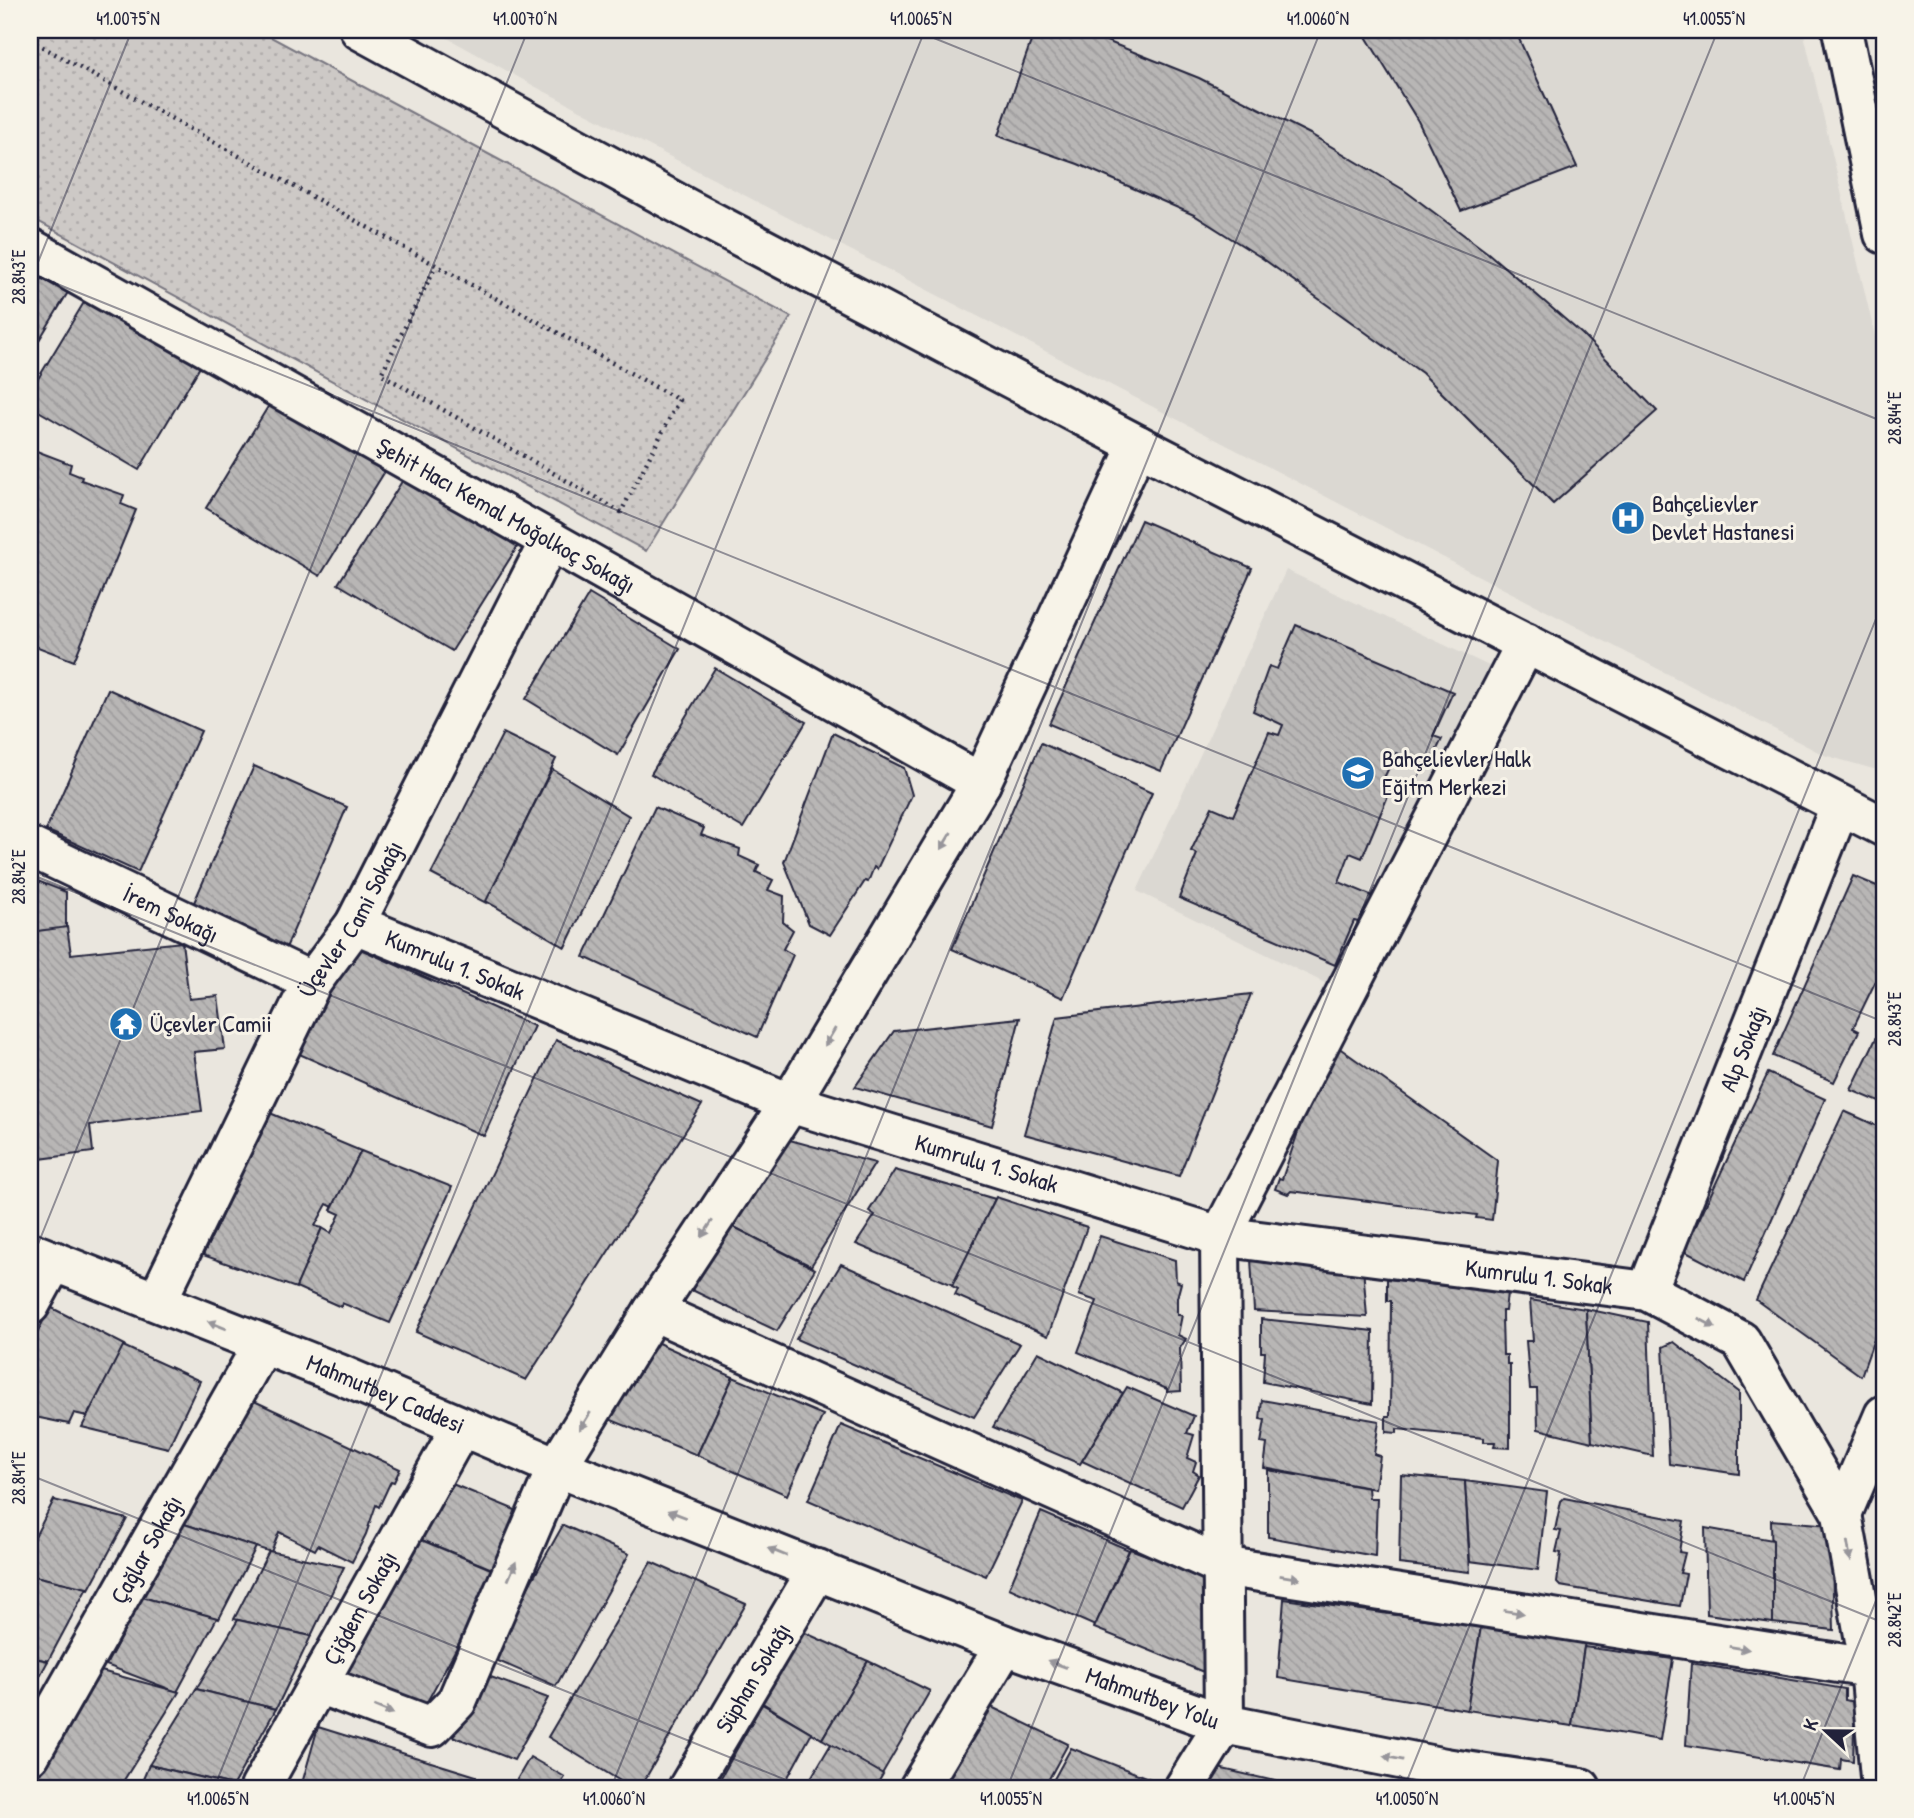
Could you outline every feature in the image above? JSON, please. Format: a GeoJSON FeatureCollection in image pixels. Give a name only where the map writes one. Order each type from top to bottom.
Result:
{"type":"FeatureCollection","features":[{"type":"Feature","properties":{"kind":"street"},"geometry":{"type":"LineString","coordinates":[[360,30],[686,208],[1138,445],[1884,827]]}},
{"type":"Feature","properties":{"kind":"street"},"geometry":{"type":"LineString","coordinates":[[1842,30],[1884,234]]}},
{"type":"Feature","properties":{"kind":"street","name":"Şehit Hacı Kemal Moğolkoç Sokağı"},"geometry":{"type":"LineString","coordinates":[[30,248],[981,783]]}},
{"type":"Feature","properties":{"kind":"street"},"geometry":{"type":"LineString","coordinates":[[321,1685],[432,1727],[457,1701],[556,1468],[653,1311],[790,1104],[981,783],[1138,445]]}},
{"type":"Feature","properties":{"kind":"street","name":"Üçevler Cami Sokağı"},"geometry":{"type":"LineString","coordinates":[[157,1301],[312,982],[355,924],[550,540]]}},
{"type":"Feature","properties":{"kind":"street"},"geometry":{"type":"LineString","coordinates":[[1184,1788],[1224,1724],[1220,1236],[1527,643]]}},
{"type":"Feature","properties":{"kind":"street","name":"Alp Sokağı"},"geometry":{"type":"LineString","coordinates":[[1647,1290],[1840,806]]}},
{"type":"Feature","properties":{"kind":"street","name":"İrem Sokağı"},"geometry":{"type":"LineString","coordinates":[[30,847],[312,982]]}},
{"type":"Feature","properties":{"kind":"street","name":"Kumrulu 1. Sokak"},"geometry":{"type":"LineString","coordinates":[[355,924],[790,1104],[1220,1236],[1647,1290]]}},
{"type":"Feature","properties":{"kind":"street"},"geometry":{"type":"LineString","coordinates":[[30,1305],[42,1257]]}},
{"type":"Feature","properties":{"kind":"street","name":"Mahmutbey Caddesi"},"geometry":{"type":"LineString","coordinates":[[42,1257],[263,1344],[556,1468],[741,1538]]}},
{"type":"Feature","properties":{"kind":"street"},"geometry":{"type":"LineString","coordinates":[[1647,1290],[1741,1341],[1842,1514],[1870,1668],[1881,1788]]}},
{"type":"Feature","properties":{"kind":"street"},"geometry":{"type":"LineString","coordinates":[[653,1311],[1222,1566],[1870,1668]]}},
{"type":"Feature","properties":{"kind":"street","name":"Çağlar Sokağı"},"geometry":{"type":"LineString","coordinates":[[30,1755],[263,1344]]}},
{"type":"Feature","properties":{"kind":"street"},"geometry":{"type":"LineString","coordinates":[[1842,1514],[1884,1415]]}},
{"type":"Feature","properties":{"kind":"street","name":"Çiğdem Sokağı"},"geometry":{"type":"LineString","coordinates":[[260,1788],[321,1685],[461,1427]]}},
{"type":"Feature","properties":{"kind":"street","name":"Mahmutbey Yolu"},"geometry":{"type":"LineString","coordinates":[[741,1538],[1005,1644],[1224,1724],[1439,1778],[1581,1788]]}},
{"type":"Feature","properties":{"kind":"street","name":"Süphan Sokağı"},"geometry":{"type":"LineString","coordinates":[[688,1788],[818,1569]]}},
{"type":"Feature","properties":{"kind":"street"},"geometry":{"type":"LineString","coordinates":[[919,1788],[1005,1644]]}},
{"type":"Feature","properties":{"kind":"path"},"geometry":{"type":"LineString","coordinates":[[30,40],[679,400],[621,512],[381,374],[436,266]]}},
{"type":"Feature","properties":{"kind":"shaded area"},"geometry":{"type":"Polygon","coordinates":[[[30,30],[258,30],[791,317],[646,551],[30,217],[30,30]]]}},
{"type":"Feature","properties":{"kind":"shaded area","name":"Bahçelievler Devlet Hastanesi"},"geometry":{"type":"Polygon","coordinates":[[[433,30],[1803,30],[1884,374],[1884,772],[1824,755],[536,87],[433,30]]]}},
{"type":"Feature","properties":{"kind":"shaded area"},"geometry":{"type":"Polygon","coordinates":[[[1286,570],[1489,666],[1337,989],[1137,891],[1286,570]]]}},
{"type":"Feature","properties":{"kind":"building"},"geometry":{"type":"Polygon","coordinates":[[[1035,30],[1079,30],[1199,78],[1310,134],[1404,190],[1488,253],[1582,334],[1657,411],[1553,504],[1422,373],[1262,258],[1194,215],[1078,164],[998,136],[1035,30]]]}},
{"type":"Feature","properties":{"kind":"building"},"geometry":{"type":"Polygon","coordinates":[[[1362,30],[1515,30],[1577,167],[1461,211],[1418,121],[1362,30]]]}},
{"type":"Feature","properties":{"kind":"building"},"geometry":{"type":"Polygon","coordinates":[[[30,259],[73,284],[30,355],[30,259]]]}},
{"type":"Feature","properties":{"kind":"building"},"geometry":{"type":"Polygon","coordinates":[[[89,294],[204,360],[139,470],[30,406],[30,392],[89,294]]]}},
{"type":"Feature","properties":{"kind":"building"},"geometry":{"type":"Polygon","coordinates":[[[272,400],[387,468],[320,576],[206,508],[272,400]]]}},
{"type":"Feature","properties":{"kind":"building"},"geometry":{"type":"Polygon","coordinates":[[[34,450],[71,464],[69,472],[82,477],[81,480],[124,495],[121,504],[136,510],[74,661],[30,644],[33,632],[30,631],[30,461],[34,450]]]}},
{"type":"Feature","properties":{"kind":"building"},"geometry":{"type":"Polygon","coordinates":[[[404,478],[519,544],[452,651],[338,584],[404,478]]]}},
{"type":"Feature","properties":{"kind":"building"},"geometry":{"type":"Polygon","coordinates":[[[1141,520],[1252,568],[1161,771],[1049,724],[1141,520]]]}},
{"type":"Feature","properties":{"kind":"building"},"geometry":{"type":"Polygon","coordinates":[[[589,594],[680,649],[618,755],[526,699],[589,594]]]}},
{"type":"Feature","properties":{"kind":"building"},"geometry":{"type":"Polygon","coordinates":[[[1296,625],[1453,692],[1433,736],[1442,739],[1429,766],[1396,753],[1383,780],[1393,784],[1362,858],[1350,853],[1339,882],[1373,896],[1362,923],[1354,921],[1335,965],[1179,898],[1197,854],[1191,851],[1212,807],[1233,816],[1269,732],[1279,735],[1283,725],[1253,711],[1269,666],[1277,669],[1296,625]]]}},
{"type":"Feature","properties":{"kind":"building"},"geometry":{"type":"Polygon","coordinates":[[[715,668],[806,722],[743,828],[651,774],[715,668]]]}},
{"type":"Feature","properties":{"kind":"building"},"geometry":{"type":"Polygon","coordinates":[[[108,689],[201,731],[138,872],[46,830],[108,689]]]}},
{"type":"Feature","properties":{"kind":"building"},"geometry":{"type":"Polygon","coordinates":[[[503,733],[556,759],[486,903],[431,874],[503,733]]]}},
{"type":"Feature","properties":{"kind":"building"},"geometry":{"type":"Polygon","coordinates":[[[833,733],[904,768],[912,795],[877,869],[874,867],[868,882],[865,881],[830,935],[809,924],[784,862],[833,733]]]}},
{"type":"Feature","properties":{"kind":"building"},"geometry":{"type":"Polygon","coordinates":[[[1041,743],[1152,793],[1063,998],[952,949],[1041,743]]]}},
{"type":"Feature","properties":{"kind":"building"},"geometry":{"type":"Polygon","coordinates":[[[254,766],[347,807],[286,948],[192,907],[254,766]]]}},
{"type":"Feature","properties":{"kind":"building"},"geometry":{"type":"Polygon","coordinates":[[[552,769],[629,816],[565,947],[486,901],[552,769]]]}},
{"type":"Feature","properties":{"kind":"building"},"geometry":{"type":"Polygon","coordinates":[[[655,807],[704,828],[701,835],[740,849],[739,856],[759,865],[756,872],[773,880],[768,890],[784,896],[783,922],[793,930],[783,949],[793,955],[757,1037],[584,957],[655,807]]]}},
{"type":"Feature","properties":{"kind":"building"},"geometry":{"type":"Polygon","coordinates":[[[1853,876],[1884,889],[1884,964],[1853,1028],[1859,1031],[1834,1082],[1773,1056],[1853,876]]]}},
{"type":"Feature","properties":{"kind":"building"},"geometry":{"type":"Polygon","coordinates":[[[30,878],[66,892],[66,928],[30,932],[30,878]]]}},
{"type":"Feature","properties":{"kind":"building","name":"Üçevler Camii"},"geometry":{"type":"Polygon","coordinates":[[[67,927],[71,954],[182,942],[189,999],[218,996],[225,1049],[194,1052],[202,1111],[90,1125],[93,1152],[32,1160],[30,932],[67,927]]]}},
{"type":"Feature","properties":{"kind":"building"},"geometry":{"type":"Polygon","coordinates":[[[349,944],[534,1026],[484,1136],[297,1053],[349,944]]]}},
{"type":"Feature","properties":{"kind":"building"},"geometry":{"type":"Polygon","coordinates":[[[1251,994],[1179,1176],[1024,1134],[1057,1017],[1251,994]]]}},
{"type":"Feature","properties":{"kind":"building"},"geometry":{"type":"Polygon","coordinates":[[[1020,1018],[992,1126],[855,1087],[894,1031],[1020,1018]]]}},
{"type":"Feature","properties":{"kind":"building"},"geometry":{"type":"Polygon","coordinates":[[[1884,1022],[1884,1104],[1851,1090],[1884,1022]]]}},
{"type":"Feature","properties":{"kind":"building"},"geometry":{"type":"Polygon","coordinates":[[[556,1040],[702,1105],[526,1380],[416,1332],[556,1040]]]}},
{"type":"Feature","properties":{"kind":"building"},"geometry":{"type":"Polygon","coordinates":[[[1338,1047],[1498,1161],[1492,1220],[1476,1218],[1477,1215],[1291,1191],[1288,1194],[1275,1189],[1279,1178],[1282,1179],[1326,1050],[1338,1047]]]}},
{"type":"Feature","properties":{"kind":"building"},"geometry":{"type":"Polygon","coordinates":[[[1768,1073],[1825,1099],[1744,1282],[1684,1251],[1768,1073]]]}},
{"type":"Feature","properties":{"kind":"building"},"geometry":{"type":"Polygon","coordinates":[[[1844,1111],[1884,1129],[1884,1311],[1861,1376],[1756,1300],[1844,1111]]]}},
{"type":"Feature","properties":{"kind":"building"},"geometry":{"type":"Polygon","coordinates":[[[270,1113],[361,1151],[333,1207],[327,1204],[315,1226],[322,1228],[296,1288],[203,1255],[270,1113]]]}},
{"type":"Feature","properties":{"kind":"building"},"geometry":{"type":"Polygon","coordinates":[[[786,1139],[875,1163],[811,1266],[732,1226],[786,1139]]]}},
{"type":"Feature","properties":{"kind":"building"},"geometry":{"type":"Polygon","coordinates":[[[361,1151],[452,1187],[390,1323],[342,1303],[341,1307],[296,1287],[322,1228],[331,1233],[340,1214],[331,1210],[361,1151]]]}},
{"type":"Feature","properties":{"kind":"building"},"geometry":{"type":"Polygon","coordinates":[[[895,1170],[995,1199],[953,1285],[856,1244],[875,1215],[869,1211],[895,1170]]]}},
{"type":"Feature","properties":{"kind":"building"},"geometry":{"type":"Polygon","coordinates":[[[996,1197],[1087,1227],[1048,1336],[955,1295],[958,1289],[952,1286],[996,1197]]]}},
{"type":"Feature","properties":{"kind":"building"},"geometry":{"type":"Polygon","coordinates":[[[730,1225],[815,1269],[777,1331],[692,1290],[730,1225]]]}},
{"type":"Feature","properties":{"kind":"building"},"geometry":{"type":"Polygon","coordinates":[[[1100,1236],[1175,1260],[1176,1281],[1181,1283],[1177,1298],[1177,1315],[1182,1315],[1178,1335],[1186,1339],[1180,1348],[1181,1391],[1167,1392],[1167,1389],[1078,1352],[1097,1301],[1079,1295],[1100,1236]]]}},
{"type":"Feature","properties":{"kind":"building"},"geometry":{"type":"Polygon","coordinates":[[[1251,1259],[1363,1267],[1367,1317],[1254,1311],[1251,1259]]]}},
{"type":"Feature","properties":{"kind":"building"},"geometry":{"type":"Polygon","coordinates":[[[841,1264],[1020,1344],[974,1417],[796,1339],[841,1264]]]}},
{"type":"Feature","properties":{"kind":"building"},"geometry":{"type":"Polygon","coordinates":[[[1387,1279],[1507,1293],[1502,1317],[1503,1355],[1507,1355],[1507,1364],[1510,1364],[1510,1448],[1494,1447],[1495,1442],[1484,1442],[1484,1438],[1397,1429],[1397,1433],[1386,1432],[1386,1416],[1390,1416],[1391,1301],[1387,1301],[1387,1279]]]}},
{"type":"Feature","properties":{"kind":"building"},"geometry":{"type":"Polygon","coordinates":[[[1530,1300],[1586,1309],[1592,1442],[1538,1429],[1537,1389],[1530,1389],[1526,1341],[1533,1341],[1530,1300]]]}},
{"type":"Feature","properties":{"kind":"building"},"geometry":{"type":"Polygon","coordinates":[[[50,1307],[125,1345],[87,1416],[74,1413],[69,1424],[30,1416],[30,1348],[50,1307]]]}},
{"type":"Feature","properties":{"kind":"building"},"geometry":{"type":"Polygon","coordinates":[[[1586,1309],[1648,1322],[1653,1456],[1592,1442],[1586,1309]]]}},
{"type":"Feature","properties":{"kind":"building"},"geometry":{"type":"Polygon","coordinates":[[[1261,1319],[1373,1331],[1372,1404],[1263,1382],[1265,1352],[1261,1352],[1261,1319]]]}},
{"type":"Feature","properties":{"kind":"building"},"geometry":{"type":"Polygon","coordinates":[[[656,1342],[733,1377],[697,1455],[609,1419],[656,1342]]]}},
{"type":"Feature","properties":{"kind":"building"},"geometry":{"type":"Polygon","coordinates":[[[1674,1342],[1739,1392],[1739,1474],[1669,1464],[1663,1347],[1674,1342]]]}},
{"type":"Feature","properties":{"kind":"building"},"geometry":{"type":"Polygon","coordinates":[[[123,1346],[200,1381],[168,1448],[82,1427],[123,1346]]]}},
{"type":"Feature","properties":{"kind":"building"},"geometry":{"type":"Polygon","coordinates":[[[1038,1352],[1123,1393],[1080,1464],[993,1427],[1038,1352]]]}},
{"type":"Feature","properties":{"kind":"building"},"geometry":{"type":"Polygon","coordinates":[[[733,1377],[823,1415],[787,1495],[697,1455],[733,1377]]]}},
{"type":"Feature","properties":{"kind":"building"},"geometry":{"type":"Polygon","coordinates":[[[1127,1387],[1194,1416],[1187,1433],[1194,1435],[1187,1458],[1196,1462],[1193,1471],[1199,1475],[1182,1507],[1082,1461],[1127,1387]]]}},
{"type":"Feature","properties":{"kind":"building"},"geometry":{"type":"Polygon","coordinates":[[[252,1400],[400,1469],[379,1507],[376,1505],[352,1562],[318,1545],[315,1550],[279,1532],[271,1552],[181,1523],[198,1493],[202,1495],[252,1400]]]}},
{"type":"Feature","properties":{"kind":"building"},"geometry":{"type":"Polygon","coordinates":[[[1262,1400],[1379,1421],[1374,1454],[1380,1456],[1375,1489],[1264,1468],[1267,1444],[1261,1443],[1265,1420],[1260,1419],[1262,1400]]]}},
{"type":"Feature","properties":{"kind":"building"},"geometry":{"type":"Polygon","coordinates":[[[841,1425],[1022,1501],[986,1576],[808,1500],[841,1425]]]}},
{"type":"Feature","properties":{"kind":"building"},"geometry":{"type":"Polygon","coordinates":[[[1268,1470],[1368,1488],[1369,1498],[1377,1498],[1375,1556],[1268,1537],[1268,1470]]]}},
{"type":"Feature","properties":{"kind":"building"},"geometry":{"type":"Polygon","coordinates":[[[1401,1475],[1465,1481],[1470,1572],[1399,1564],[1401,1475]]]}},
{"type":"Feature","properties":{"kind":"building"},"geometry":{"type":"Polygon","coordinates":[[[445,1481],[525,1514],[497,1571],[417,1538],[445,1481]]]}},
{"type":"Feature","properties":{"kind":"building"},"geometry":{"type":"Polygon","coordinates":[[[1465,1481],[1547,1492],[1538,1570],[1470,1561],[1465,1481]]]}},
{"type":"Feature","properties":{"kind":"building"},"geometry":{"type":"Polygon","coordinates":[[[1564,1498],[1684,1521],[1679,1552],[1685,1553],[1680,1573],[1686,1574],[1680,1606],[1560,1586],[1557,1583],[1561,1553],[1556,1552],[1561,1531],[1555,1530],[1564,1498]]]}},
{"type":"Feature","properties":{"kind":"building"},"geometry":{"type":"Polygon","coordinates":[[[54,1500],[127,1519],[89,1589],[30,1575],[30,1546],[54,1500]]]}},
{"type":"Feature","properties":{"kind":"building"},"geometry":{"type":"Polygon","coordinates":[[[1041,1512],[1129,1550],[1095,1626],[1009,1588],[1041,1512]]]}},
{"type":"Feature","properties":{"kind":"building"},"geometry":{"type":"Polygon","coordinates":[[[1771,1520],[1831,1525],[1834,1630],[1773,1623],[1771,1520]]]}},
{"type":"Feature","properties":{"kind":"building"},"geometry":{"type":"Polygon","coordinates":[[[181,1523],[256,1547],[219,1619],[142,1597],[181,1523]]]}},
{"type":"Feature","properties":{"kind":"building"},"geometry":{"type":"Polygon","coordinates":[[[563,1525],[629,1554],[556,1686],[489,1657],[563,1525]]]}},
{"type":"Feature","properties":{"kind":"building"},"geometry":{"type":"Polygon","coordinates":[[[1705,1528],[1773,1540],[1773,1623],[1707,1614],[1705,1528]]]}},
{"type":"Feature","properties":{"kind":"building"},"geometry":{"type":"Polygon","coordinates":[[[414,1537],[498,1572],[422,1711],[339,1676],[414,1537]]]}},
{"type":"Feature","properties":{"kind":"building"},"geometry":{"type":"Polygon","coordinates":[[[1130,1549],[1216,1581],[1206,1673],[1094,1628],[1130,1549]]]}},
{"type":"Feature","properties":{"kind":"building"},"geometry":{"type":"Polygon","coordinates":[[[269,1551],[344,1567],[311,1636],[234,1619],[269,1551]]]}},
{"type":"Feature","properties":{"kind":"building"},"geometry":{"type":"Polygon","coordinates":[[[651,1562],[746,1604],[640,1788],[632,1788],[548,1737],[651,1562]]]}},
{"type":"Feature","properties":{"kind":"building"},"geometry":{"type":"Polygon","coordinates":[[[30,1575],[87,1588],[48,1661],[30,1657],[30,1575]]]}},
{"type":"Feature","properties":{"kind":"building"},"geometry":{"type":"Polygon","coordinates":[[[142,1597],[217,1618],[177,1692],[106,1665],[142,1597]]]}},
{"type":"Feature","properties":{"kind":"building"},"geometry":{"type":"Polygon","coordinates":[[[1284,1599],[1481,1627],[1467,1710],[1278,1678],[1284,1599]]]}},
{"type":"Feature","properties":{"kind":"building"},"geometry":{"type":"Polygon","coordinates":[[[238,1620],[311,1636],[276,1709],[196,1689],[238,1620]]]}},
{"type":"Feature","properties":{"kind":"building"},"geometry":{"type":"Polygon","coordinates":[[[1481,1627],[1585,1641],[1572,1726],[1467,1710],[1481,1627]]]}},
{"type":"Feature","properties":{"kind":"building"},"geometry":{"type":"Polygon","coordinates":[[[801,1631],[868,1661],[822,1739],[761,1702],[801,1631]]]}},
{"type":"Feature","properties":{"kind":"building"},"geometry":{"type":"Polygon","coordinates":[[[1584,1647],[1673,1659],[1660,1740],[1572,1725],[1584,1647]]]}},
{"type":"Feature","properties":{"kind":"building"},"geometry":{"type":"Polygon","coordinates":[[[30,1657],[48,1661],[30,1694],[30,1657]]]}},
{"type":"Feature","properties":{"kind":"building"},"geometry":{"type":"Polygon","coordinates":[[[868,1661],[930,1691],[882,1774],[822,1739],[868,1661]]]}},
{"type":"Feature","properties":{"kind":"building"},"geometry":{"type":"Polygon","coordinates":[[[1691,1663],[1845,1689],[1845,1700],[1855,1702],[1853,1761],[1841,1759],[1840,1770],[1686,1745],[1691,1663]]]}},
{"type":"Feature","properties":{"kind":"building"},"geometry":{"type":"Polygon","coordinates":[[[101,1671],[179,1692],[119,1788],[30,1788],[101,1671]]]}},
{"type":"Feature","properties":{"kind":"building"},"geometry":{"type":"Polygon","coordinates":[[[480,1673],[548,1698],[514,1760],[447,1734],[480,1673]]]}},
{"type":"Feature","properties":{"kind":"building"},"geometry":{"type":"Polygon","coordinates":[[[196,1689],[276,1709],[233,1785],[149,1765],[196,1689]]]}},
{"type":"Feature","properties":{"kind":"building"},"geometry":{"type":"Polygon","coordinates":[[[981,1702],[1068,1744],[1044,1788],[933,1788],[981,1702]]]}},
{"type":"Feature","properties":{"kind":"building"},"geometry":{"type":"Polygon","coordinates":[[[762,1704],[812,1733],[782,1788],[732,1788],[719,1781],[762,1704]]]}},
{"type":"Feature","properties":{"kind":"building"},"geometry":{"type":"Polygon","coordinates":[[[318,1727],[476,1776],[473,1788],[301,1787],[318,1727]]]}},
{"type":"Feature","properties":{"kind":"building"},"geometry":{"type":"Polygon","coordinates":[[[831,1744],[883,1774],[875,1788],[805,1788],[831,1744]]]}},
{"type":"Feature","properties":{"kind":"building"},"geometry":{"type":"Polygon","coordinates":[[[1071,1748],[1151,1779],[1147,1788],[1049,1788],[1071,1748]]]}},
{"type":"Feature","properties":{"kind":"building"},"geometry":{"type":"Polygon","coordinates":[[[530,1757],[565,1777],[562,1782],[572,1788],[512,1788],[530,1757]]]}},
{"type":"Feature","properties":{"kind":"building"},"geometry":{"type":"Polygon","coordinates":[[[149,1765],[233,1785],[231,1788],[134,1788],[136,1783],[141,1784],[149,1765]]]}},
{"type":"Feature","properties":{"kind":"building"},"geometry":{"type":"Polygon","coordinates":[[[1214,1767],[1305,1788],[1201,1788],[1214,1767]]]}},
{"type":"Feature","properties":{"kind":"place","name":"Bahçelievler Devlet Hastanesi"},"geometry":{"type":"Point","coordinates":[1628,518]}},
{"type":"Feature","properties":{"kind":"place","name":"Bahçelievler Halk Eğitm Merkezi"},"geometry":{"type":"Point","coordinates":[1358,773]}},
{"type":"Feature","properties":{"kind":"place","name":"Üçevler Camii"},"geometry":{"type":"Point","coordinates":[126,1024]}}]}
